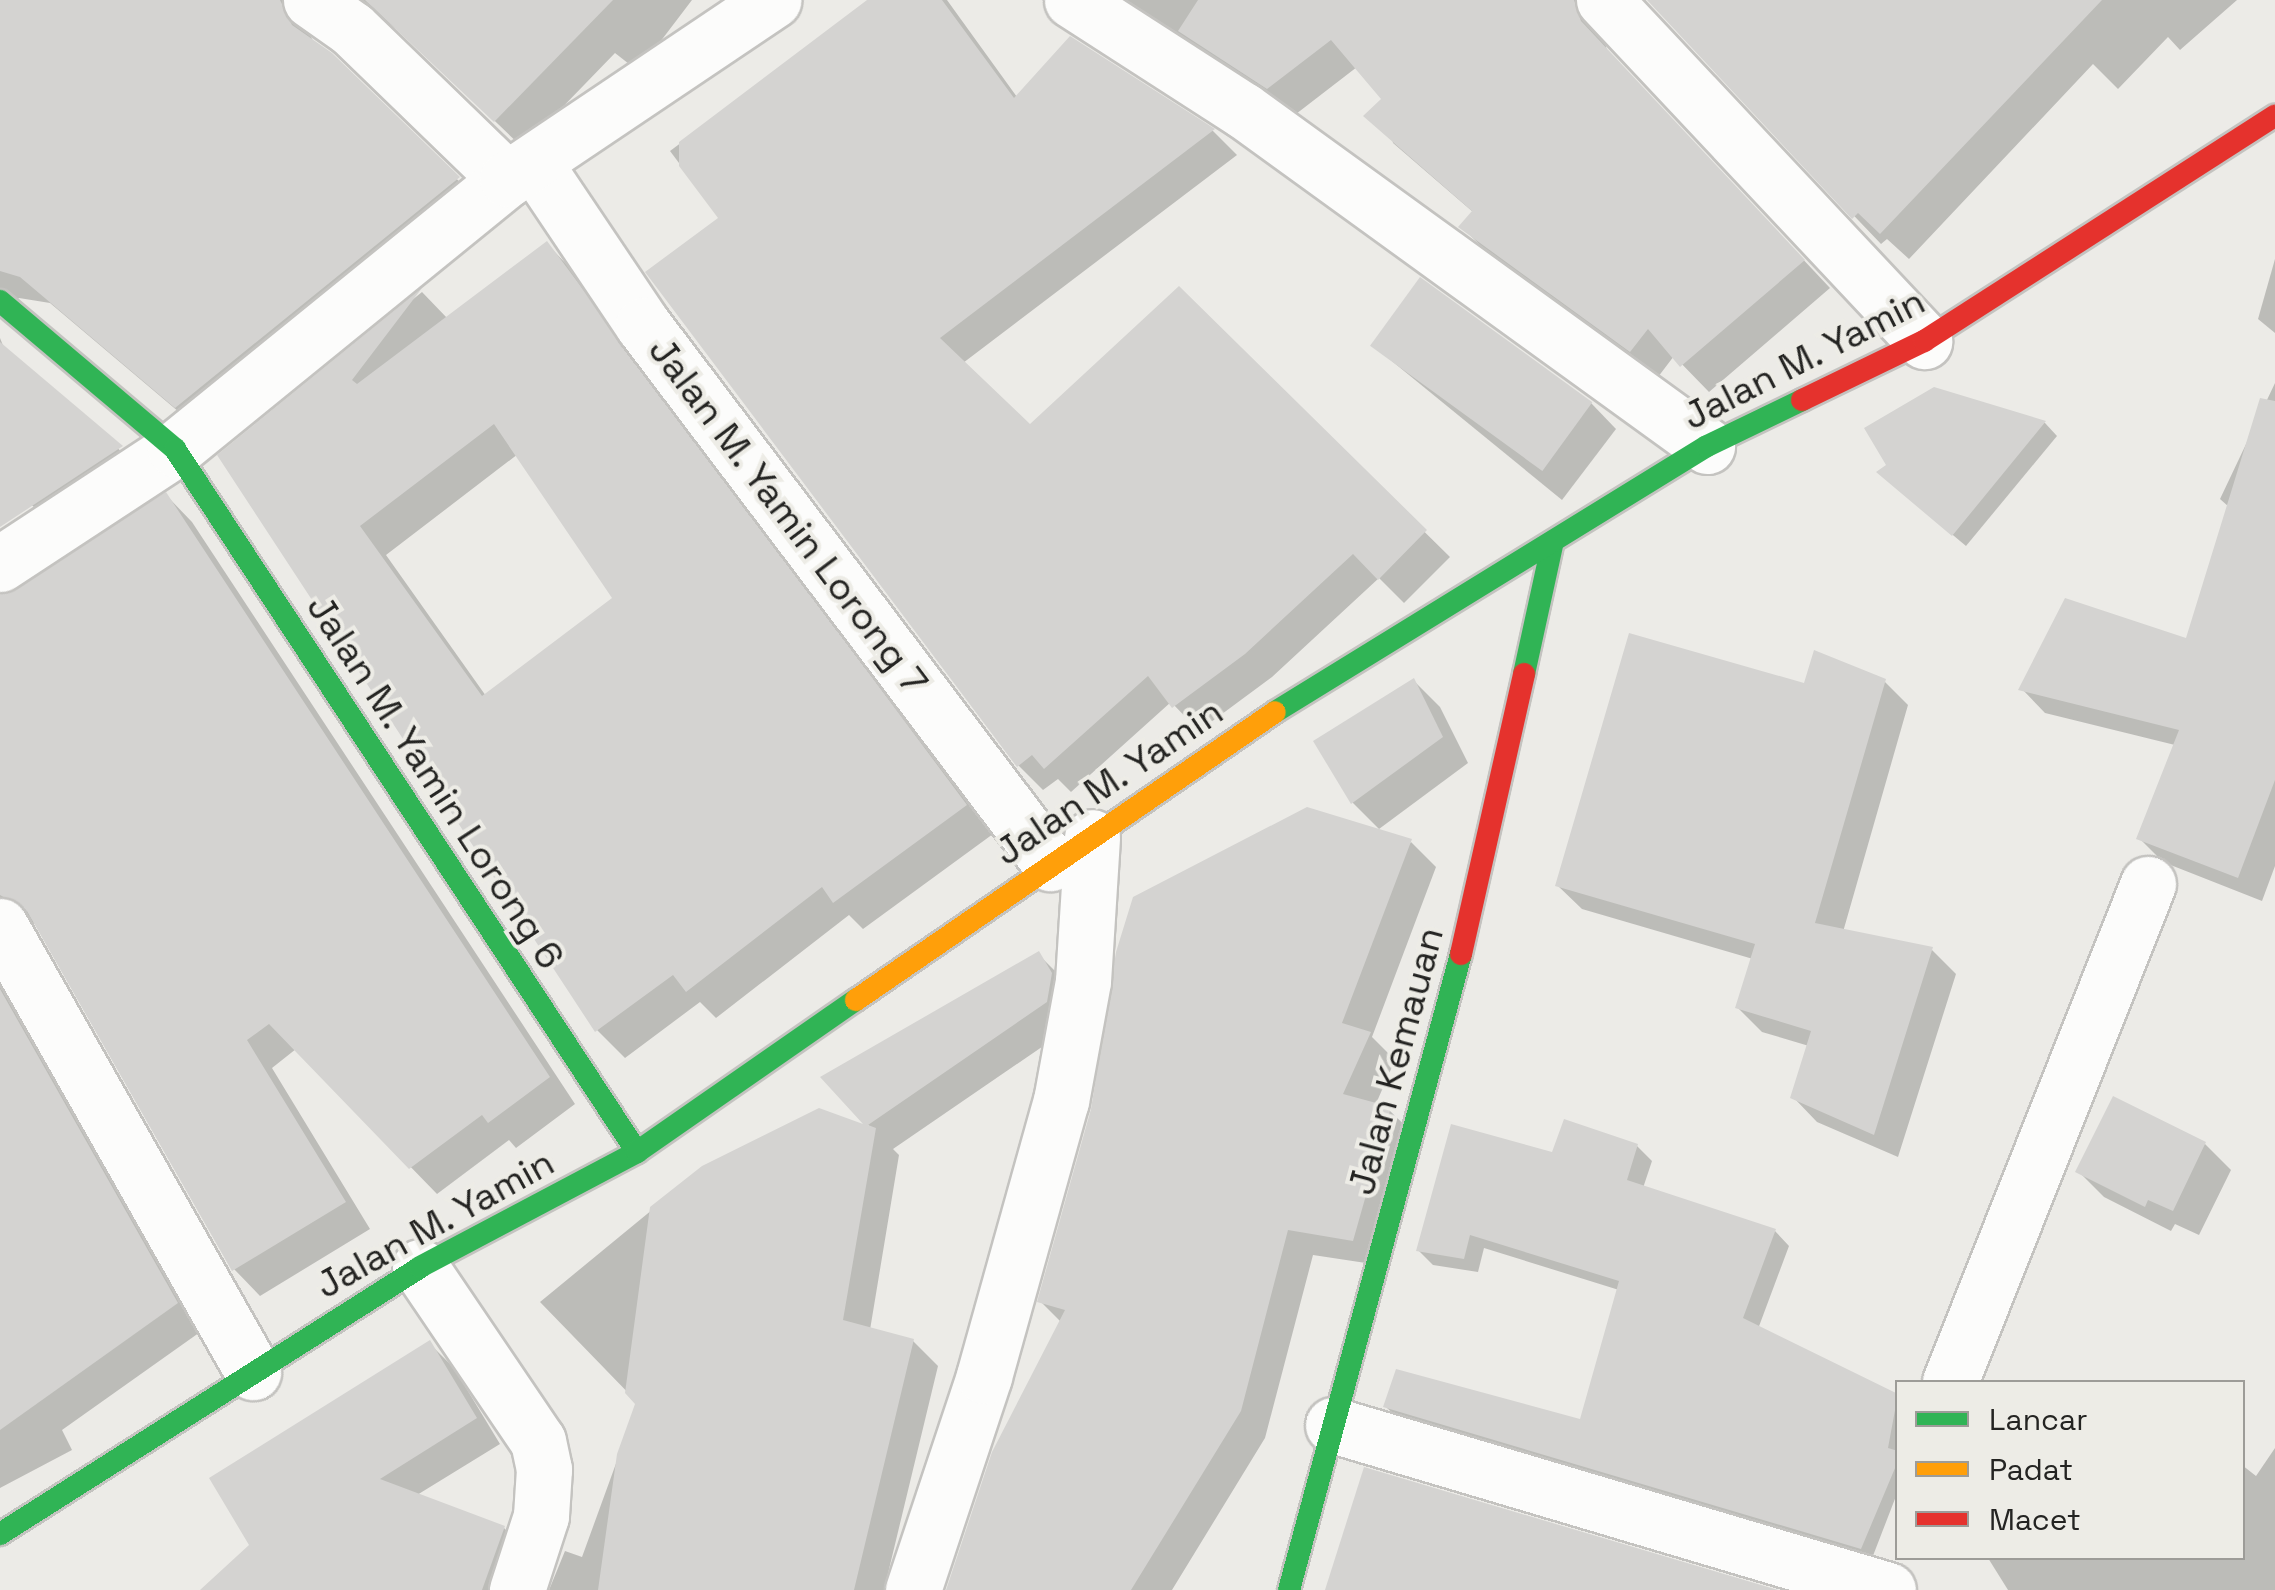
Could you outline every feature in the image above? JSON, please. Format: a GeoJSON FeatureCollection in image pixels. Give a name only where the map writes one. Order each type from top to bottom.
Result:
{"type":"FeatureCollection","features":[{"type":"Feature","properties":{"kind":"street","name":"Jalan M. Yamin Lorong 7"},"geometry":{"type":"LineString","coordinates":[[310,0],[352,29],[520,171],[1071,850]]}},
{"type":"Feature","properties":{"kind":"street"},"geometry":{"type":"LineString","coordinates":[[0,564],[176,449],[520,171],[773,0]]}},
{"type":"Feature","properties":{"kind":"street"},"geometry":{"type":"LineString","coordinates":[[1072,0],[1242,110],[1708,446]]}},
{"type":"Feature","properties":{"kind":"street"},"geometry":{"type":"LineString","coordinates":[[1604,0],[1924,340]]}},
{"type":"Feature","properties":{"kind":"street","name":"Jalan M. Yamin"},"geometry":{"type":"LineString","coordinates":[[0,1534],[420,1267],[637,1152],[1259,722],[1552,546],[1708,446],[1924,340],[2275,116]]}},
{"type":"Feature","properties":{"kind":"street","name":"Jalan M. Yamin Lorong 6"},"geometry":{"type":"LineString","coordinates":[[0,301],[176,449],[637,1152]]}},
{"type":"Feature","properties":{"kind":"street","name":"Jalan Kemauan"},"geometry":{"type":"LineString","coordinates":[[1289,1590],[1445,1028],[1552,546]]}},
{"type":"Feature","properties":{"kind":"street"},"geometry":{"type":"LineString","coordinates":[[913,1590],[984,1376],[1061,1101],[1083,981],[1071,850]]}},
{"type":"Feature","properties":{"kind":"street"},"geometry":{"type":"LineString","coordinates":[[1951,1380],[2148,884]]}},
{"type":"Feature","properties":{"kind":"street"},"geometry":{"type":"LineString","coordinates":[[0,926],[253,1372]]}},
{"type":"Feature","properties":{"kind":"street"},"geometry":{"type":"LineString","coordinates":[[420,1267],[538,1441],[544,1469],[540,1516],[518,1590]]}},
{"type":"Feature","properties":{"kind":"street"},"geometry":{"type":"LineString","coordinates":[[1333,1424],[1888,1590]]}},
{"type":"Feature","properties":{"kind":"street"},"geometry":{"type":"LineString","coordinates":[[1914,1560],[1916,1590]]}},
{"type":"Feature","properties":{"kind":"building"},"geometry":{"type":"Polygon","coordinates":[[[0,0],[280,0],[292,25],[332,53],[460,177],[175,408],[20,277],[0,271],[0,0]]]}},
{"type":"Feature","properties":{"kind":"building"},"geometry":{"type":"Polygon","coordinates":[[[365,0],[613,0],[494,122],[365,0]]]}},
{"type":"Feature","properties":{"kind":"building"},"geometry":{"type":"Polygon","coordinates":[[[867,0],[942,0],[1014,98],[1070,36],[1215,129],[940,338],[1030,424],[1179,286],[1427,530],[1378,580],[1353,554],[1245,654],[1172,708],[1148,676],[1044,769],[1032,755],[1017,767],[645,272],[718,218],[679,166],[679,142],[867,0]]]}},
{"type":"Feature","properties":{"kind":"building"},"geometry":{"type":"Polygon","coordinates":[[[1198,0],[1574,0],[1581,21],[1805,260],[1680,367],[1648,329],[1630,352],[1458,227],[1472,211],[1363,116],[1381,99],[1331,40],[1267,89],[1178,31],[1198,0]]]}},
{"type":"Feature","properties":{"kind":"building"},"geometry":{"type":"Polygon","coordinates":[[[1647,0],[2102,0],[1880,234],[1858,213],[1852,219],[1647,0]]]}},
{"type":"Feature","properties":{"kind":"building"},"geometry":{"type":"Polygon","coordinates":[[[547,241],[967,805],[833,903],[822,887],[686,992],[673,975],[595,1032],[217,455],[422,288],[352,380],[357,384],[547,241]],[[494,424],[360,526],[482,696],[612,598],[494,424]]]}},
{"type":"Feature","properties":{"kind":"building"},"geometry":{"type":"Polygon","coordinates":[[[1420,277],[1592,402],[1542,471],[1370,346],[1420,277]]]}},
{"type":"Feature","properties":{"kind":"building"},"geometry":{"type":"Polygon","coordinates":[[[0,342],[123,446],[0,527],[0,342]]]}},
{"type":"Feature","properties":{"kind":"building"},"geometry":{"type":"Polygon","coordinates":[[[1934,387],[2046,421],[1952,536],[1876,472],[1886,465],[1864,428],[1934,387]]]}},
{"type":"Feature","properties":{"kind":"building"},"geometry":{"type":"Polygon","coordinates":[[[2260,398],[2275,401],[2275,780],[2238,878],[2136,839],[2179,730],[2018,690],[2065,598],[2186,638],[2260,398]]]}},
{"type":"Feature","properties":{"kind":"building"},"geometry":{"type":"Polygon","coordinates":[[[166,492],[550,1077],[488,1123],[482,1115],[409,1169],[269,1024],[247,1040],[346,1202],[232,1271],[27,911],[0,895],[0,595],[166,492]]]}},
{"type":"Feature","properties":{"kind":"building"},"geometry":{"type":"Polygon","coordinates":[[[1629,633],[1804,683],[1814,650],[1886,679],[1815,923],[1933,947],[1874,1135],[1790,1098],[1811,1031],[1735,1008],[1755,944],[1555,886],[1629,633]]]}},
{"type":"Feature","properties":{"kind":"building"},"geometry":{"type":"Polygon","coordinates":[[[1414,678],[1443,737],[1351,804],[1313,741],[1414,678]]]}},
{"type":"Feature","properties":{"kind":"building"},"geometry":{"type":"Polygon","coordinates":[[[1307,807],[1412,839],[1342,1023],[1371,1032],[1343,1094],[1391,1107],[1353,1241],[1288,1230],[1241,1411],[1131,1590],[946,1590],[992,1452],[1065,1310],[1037,1302],[1091,1109],[1116,952],[1133,897],[1307,807]]]}},
{"type":"Feature","properties":{"kind":"building"},"geometry":{"type":"Polygon","coordinates":[[[1039,951],[1052,973],[1047,1002],[868,1125],[876,1128],[843,1320],[914,1339],[854,1590],[598,1590],[617,1454],[635,1404],[625,1393],[650,1207],[702,1166],[819,1108],[863,1124],[820,1077],[1039,951]]]}},
{"type":"Feature","properties":{"kind":"building"},"geometry":{"type":"Polygon","coordinates":[[[0,989],[178,1303],[0,1430],[0,989]]]}},
{"type":"Feature","properties":{"kind":"building"},"geometry":{"type":"Polygon","coordinates":[[[2113,1096],[2206,1142],[2173,1211],[2148,1200],[2145,1207],[2075,1172],[2113,1096]]]}},
{"type":"Feature","properties":{"kind":"building"},"geometry":{"type":"Polygon","coordinates":[[[1564,1119],[1638,1144],[1627,1180],[1776,1229],[1743,1318],[1895,1393],[1888,1448],[1895,1450],[1895,1468],[1861,1549],[1383,1407],[1396,1369],[1580,1419],[1619,1281],[1470,1235],[1464,1259],[1416,1251],[1451,1124],[1552,1152],[1564,1119]]]}},
{"type":"Feature","properties":{"kind":"building"},"geometry":{"type":"Polygon","coordinates":[[[430,1340],[477,1418],[380,1479],[505,1526],[482,1590],[200,1590],[249,1545],[209,1478],[430,1340]]]}},
{"type":"Feature","properties":{"kind":"building"},"geometry":{"type":"Polygon","coordinates":[[[1364,1467],[1778,1590],[1325,1590],[1364,1467]]]}},
{"type":"Feature","properties":{"kind":"traffic: fast"},"geometry":{"type":"LineString","coordinates":[[0,301],[175,449],[637,1152]]}},
{"type":"Feature","properties":{"kind":"traffic: fast"},"geometry":{"type":"LineString","coordinates":[[1275,712],[1707,446],[1802,400]]}},
{"type":"Feature","properties":{"kind":"traffic: fast"},"geometry":{"type":"LineString","coordinates":[[1524,674],[1552,546]]}},
{"type":"Feature","properties":{"kind":"traffic: fast"},"geometry":{"type":"LineString","coordinates":[[1289,1590],[1461,954]]}},
{"type":"Feature","properties":{"kind":"traffic: fast"},"geometry":{"type":"LineString","coordinates":[[0,1534],[420,1267],[637,1152],[856,1000]]}},
{"type":"Feature","properties":{"kind":"traffic: slow"},"geometry":{"type":"LineString","coordinates":[[856,1000],[1275,712]]}},
{"type":"Feature","properties":{"kind":"traffic: jam"},"geometry":{"type":"LineString","coordinates":[[1802,400],[1924,341],[2275,116]]}},
{"type":"Feature","properties":{"kind":"traffic: jam"},"geometry":{"type":"LineString","coordinates":[[1461,954],[1524,674]]}}]}
